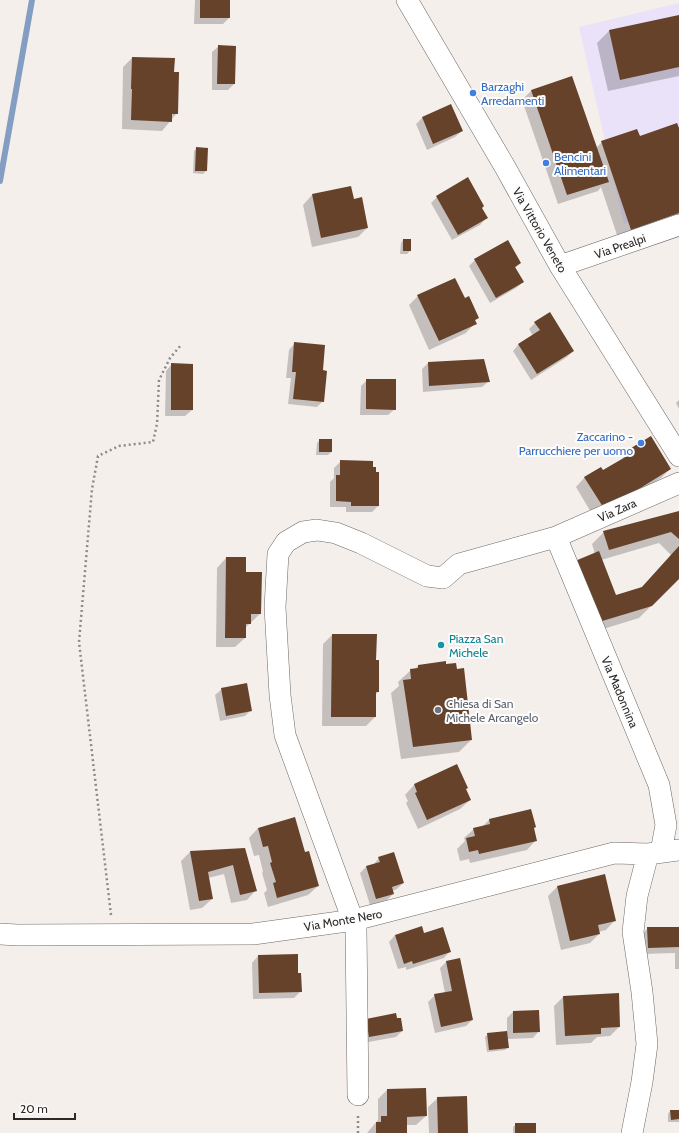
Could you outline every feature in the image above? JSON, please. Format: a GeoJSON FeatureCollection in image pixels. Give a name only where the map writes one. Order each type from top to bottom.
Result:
{"type":"FeatureCollection","features":[{"type":"Feature","properties":{"kind":"street","name":"Via Vittorio Veneto"},"geometry":{"type":"LineString","coordinates":[[407,0],[505,167],[560,266],[679,456]]}},
{"type":"Feature","properties":{"kind":"street","name":"Via Prealpi"},"geometry":{"type":"LineString","coordinates":[[560,266],[679,225]]}},
{"type":"Feature","properties":{"kind":"street","name":"Via Zara"},"geometry":{"type":"LineString","coordinates":[[358,1095],[356,929],[354,920],[285,735],[280,695],[275,606],[278,554],[286,542],[303,532],[317,530],[336,533],[360,543],[427,576],[443,578],[459,564],[556,537],[679,483]]}},
{"type":"Feature","properties":{"kind":"street","name":"Via Madonnina"},"geometry":{"type":"LineString","coordinates":[[556,537],[660,785],[666,825],[663,852],[637,896],[633,932],[642,992],[646,1044],[642,1082],[632,1133]]}},
{"type":"Feature","properties":{"kind":"street","name":"Via Monte Nero"},"geometry":{"type":"LineString","coordinates":[[0,934],[253,934],[354,920],[614,853],[663,852]]}},
{"type":"Feature","properties":{"kind":"path"},"geometry":{"type":"LineString","coordinates":[[114,935],[83,687],[79,642],[92,489],[98,456],[119,446],[153,442],[158,424],[159,380],[170,358],[182,345]]}},
{"type":"Feature","properties":{"kind":"shaded area"},"geometry":{"type":"Polygon","coordinates":[[[679,3],[679,206],[624,224],[579,27],[679,3]]]}},
{"type":"Feature","properties":{"kind":"building"},"geometry":{"type":"Polygon","coordinates":[[[200,0],[230,0],[230,18],[200,18],[200,0]]]}},
{"type":"Feature","properties":{"kind":"building"},"geometry":{"type":"Polygon","coordinates":[[[679,15],[679,67],[620,80],[609,30],[679,15]]]}},
{"type":"Feature","properties":{"kind":"building"},"geometry":{"type":"Polygon","coordinates":[[[218,45],[236,46],[235,84],[217,84],[218,45]]]}},
{"type":"Feature","properties":{"kind":"building"},"geometry":{"type":"Polygon","coordinates":[[[132,57],[175,58],[174,72],[179,72],[178,114],[172,114],[172,122],[131,120],[132,57]]]}},
{"type":"Feature","properties":{"kind":"building"},"geometry":{"type":"Polygon","coordinates":[[[572,76],[609,182],[567,195],[531,90],[572,76]]]}},
{"type":"Feature","properties":{"kind":"building"},"geometry":{"type":"Polygon","coordinates":[[[451,104],[463,131],[433,144],[422,117],[451,104]]]}},
{"type":"Feature","properties":{"kind":"building"},"geometry":{"type":"Polygon","coordinates":[[[677,123],[679,128],[679,213],[631,230],[601,141],[637,129],[640,136],[677,123]]]}},
{"type":"Feature","properties":{"kind":"building"},"geometry":{"type":"Polygon","coordinates":[[[196,147],[208,148],[207,171],[195,171],[196,147]]]}},
{"type":"Feature","properties":{"kind":"building"},"geometry":{"type":"Polygon","coordinates":[[[468,177],[484,206],[482,208],[488,218],[458,235],[436,196],[468,177]]]}},
{"type":"Feature","properties":{"kind":"building"},"geometry":{"type":"Polygon","coordinates":[[[351,186],[354,199],[362,197],[368,228],[321,238],[312,194],[351,186]]]}},
{"type":"Feature","properties":{"kind":"building"},"geometry":{"type":"Polygon","coordinates":[[[403,239],[411,239],[411,251],[403,251],[403,239]]]}},
{"type":"Feature","properties":{"kind":"building"},"geometry":{"type":"Polygon","coordinates":[[[508,240],[521,263],[515,267],[524,282],[496,298],[474,259],[508,240]]]}},
{"type":"Feature","properties":{"kind":"building"},"geometry":{"type":"Polygon","coordinates":[[[455,278],[465,298],[469,296],[479,318],[475,320],[477,324],[439,341],[417,295],[455,278]]]}},
{"type":"Feature","properties":{"kind":"building"},"geometry":{"type":"Polygon","coordinates":[[[550,312],[574,351],[537,374],[518,344],[540,330],[534,322],[550,312]]]}},
{"type":"Feature","properties":{"kind":"building"},"geometry":{"type":"Polygon","coordinates":[[[294,342],[325,345],[323,370],[327,371],[324,402],[293,399],[296,372],[292,372],[294,342]]]}},
{"type":"Feature","properties":{"kind":"building"},"geometry":{"type":"Polygon","coordinates":[[[484,359],[490,382],[429,386],[428,362],[484,359]]]}},
{"type":"Feature","properties":{"kind":"building"},"geometry":{"type":"Polygon","coordinates":[[[171,363],[193,364],[193,410],[171,410],[171,363]]]}},
{"type":"Feature","properties":{"kind":"building"},"geometry":{"type":"Polygon","coordinates":[[[366,379],[396,379],[396,410],[366,409],[366,379]]]}},
{"type":"Feature","properties":{"kind":"building"},"geometry":{"type":"Polygon","coordinates":[[[651,436],[671,469],[605,510],[584,477],[601,467],[603,470],[634,452],[631,448],[651,436]]]}},
{"type":"Feature","properties":{"kind":"building"},"geometry":{"type":"Polygon","coordinates":[[[319,439],[332,439],[332,452],[319,452],[319,439]]]}},
{"type":"Feature","properties":{"kind":"building"},"geometry":{"type":"Polygon","coordinates":[[[340,460],[373,461],[373,467],[376,467],[376,472],[379,472],[379,506],[351,506],[351,502],[336,501],[336,475],[340,475],[340,460]]]}},
{"type":"Feature","properties":{"kind":"building"},"geometry":{"type":"Polygon","coordinates":[[[679,511],[679,539],[671,532],[609,550],[603,531],[679,511]]]}},
{"type":"Feature","properties":{"kind":"building"},"geometry":{"type":"Polygon","coordinates":[[[679,546],[679,579],[652,606],[599,622],[575,561],[599,551],[616,595],[642,587],[679,546]]]}},
{"type":"Feature","properties":{"kind":"building"},"geometry":{"type":"Polygon","coordinates":[[[226,557],[246,557],[246,572],[262,572],[261,614],[251,614],[251,624],[246,624],[246,638],[225,638],[226,557]]]}},
{"type":"Feature","properties":{"kind":"building"},"geometry":{"type":"Polygon","coordinates":[[[332,634],[377,634],[376,660],[379,660],[379,692],[376,692],[376,717],[331,717],[332,634]]]}},
{"type":"Feature","properties":{"kind":"building","name":"Chiesa di San Michele Arcangelo"},"geometry":{"type":"Polygon","coordinates":[[[446,661],[446,664],[456,663],[457,669],[464,668],[472,740],[413,747],[403,680],[411,679],[410,669],[418,668],[418,665],[446,661]]]}},
{"type":"Feature","properties":{"kind":"building"},"geometry":{"type":"Polygon","coordinates":[[[247,683],[252,711],[226,716],[221,688],[247,683]]]}},
{"type":"Feature","properties":{"kind":"building"},"geometry":{"type":"Polygon","coordinates":[[[457,764],[468,788],[466,789],[471,800],[427,820],[415,793],[417,792],[414,784],[457,764]]]}},
{"type":"Feature","properties":{"kind":"building"},"geometry":{"type":"Polygon","coordinates":[[[531,809],[536,827],[534,828],[537,841],[479,854],[478,850],[469,852],[466,838],[475,836],[473,828],[490,824],[489,819],[531,809]]]}},
{"type":"Feature","properties":{"kind":"building"},"geometry":{"type":"Polygon","coordinates":[[[295,817],[305,852],[309,851],[319,886],[277,898],[273,883],[276,882],[270,863],[272,862],[268,846],[263,847],[258,828],[295,817]]]}},
{"type":"Feature","properties":{"kind":"building"},"geometry":{"type":"Polygon","coordinates":[[[245,848],[257,891],[240,895],[233,865],[208,872],[213,899],[199,901],[190,851],[245,848]]]}},
{"type":"Feature","properties":{"kind":"building"},"geometry":{"type":"Polygon","coordinates":[[[394,852],[404,883],[392,887],[394,894],[376,899],[366,866],[380,862],[378,857],[394,852]]]}},
{"type":"Feature","properties":{"kind":"building"},"geometry":{"type":"Polygon","coordinates":[[[605,874],[616,921],[598,925],[600,934],[570,941],[557,886],[605,874]]]}},
{"type":"Feature","properties":{"kind":"building"},"geometry":{"type":"Polygon","coordinates":[[[422,926],[424,933],[443,927],[451,952],[413,964],[412,961],[404,964],[395,935],[422,926]]]}},
{"type":"Feature","properties":{"kind":"building"},"geometry":{"type":"Polygon","coordinates":[[[647,927],[679,927],[679,947],[648,948],[647,927]]]}},
{"type":"Feature","properties":{"kind":"building"},"geometry":{"type":"Polygon","coordinates":[[[298,954],[298,973],[301,973],[302,992],[259,993],[258,955],[298,954]]]}},
{"type":"Feature","properties":{"kind":"building"},"geometry":{"type":"Polygon","coordinates":[[[460,958],[473,1020],[441,1027],[434,994],[452,991],[446,961],[460,958]]]}},
{"type":"Feature","properties":{"kind":"building"},"geometry":{"type":"Polygon","coordinates":[[[619,993],[620,1027],[601,1028],[601,1034],[565,1036],[563,996],[619,993]]]}},
{"type":"Feature","properties":{"kind":"building"},"geometry":{"type":"Polygon","coordinates":[[[539,1010],[540,1032],[513,1033],[513,1011],[539,1010]]]}},
{"type":"Feature","properties":{"kind":"building"},"geometry":{"type":"Polygon","coordinates":[[[396,1013],[397,1018],[401,1018],[403,1031],[369,1037],[366,1019],[396,1013]]]}},
{"type":"Feature","properties":{"kind":"building"},"geometry":{"type":"Polygon","coordinates":[[[507,1031],[509,1048],[489,1050],[487,1033],[507,1031]]]}},
{"type":"Feature","properties":{"kind":"building"},"geometry":{"type":"Polygon","coordinates":[[[426,1088],[427,1116],[407,1117],[407,1133],[376,1133],[376,1122],[381,1122],[381,1116],[387,1116],[387,1089],[426,1088]]]}},
{"type":"Feature","properties":{"kind":"building"},"geometry":{"type":"Polygon","coordinates":[[[467,1096],[468,1133],[438,1133],[437,1097],[467,1096]]]}},
{"type":"Feature","properties":{"kind":"building"},"geometry":{"type":"Polygon","coordinates":[[[670,1110],[679,1110],[679,1119],[671,1120],[670,1110]]]}},
{"type":"Feature","properties":{"kind":"building"},"geometry":{"type":"Polygon","coordinates":[[[515,1123],[536,1123],[536,1133],[515,1133],[515,1123]]]}},
{"type":"Feature","properties":{"kind":"waterway"},"geometry":{"type":"LineString","coordinates":[[0,181],[32,0]]}},
{"type":"Feature","properties":{"kind":"place","name":"Barzaghi Arredamenti"},"geometry":{"type":"Point","coordinates":[473,93]}},
{"type":"Feature","properties":{"kind":"place","name":"Bencini Alimentari"},"geometry":{"type":"Point","coordinates":[546,163]}},
{"type":"Feature","properties":{"kind":"place","name":"Zaccarino - Parrucchiere per uomo"},"geometry":{"type":"Point","coordinates":[641,443]}},
{"type":"Feature","properties":{"kind":"place","name":"Piazza San Michele"},"geometry":{"type":"Point","coordinates":[441,645]}},
{"type":"Feature","properties":{"kind":"place","name":"Chiesa di San Michele Arcangelo"},"geometry":{"type":"Point","coordinates":[438,710]}}]}
